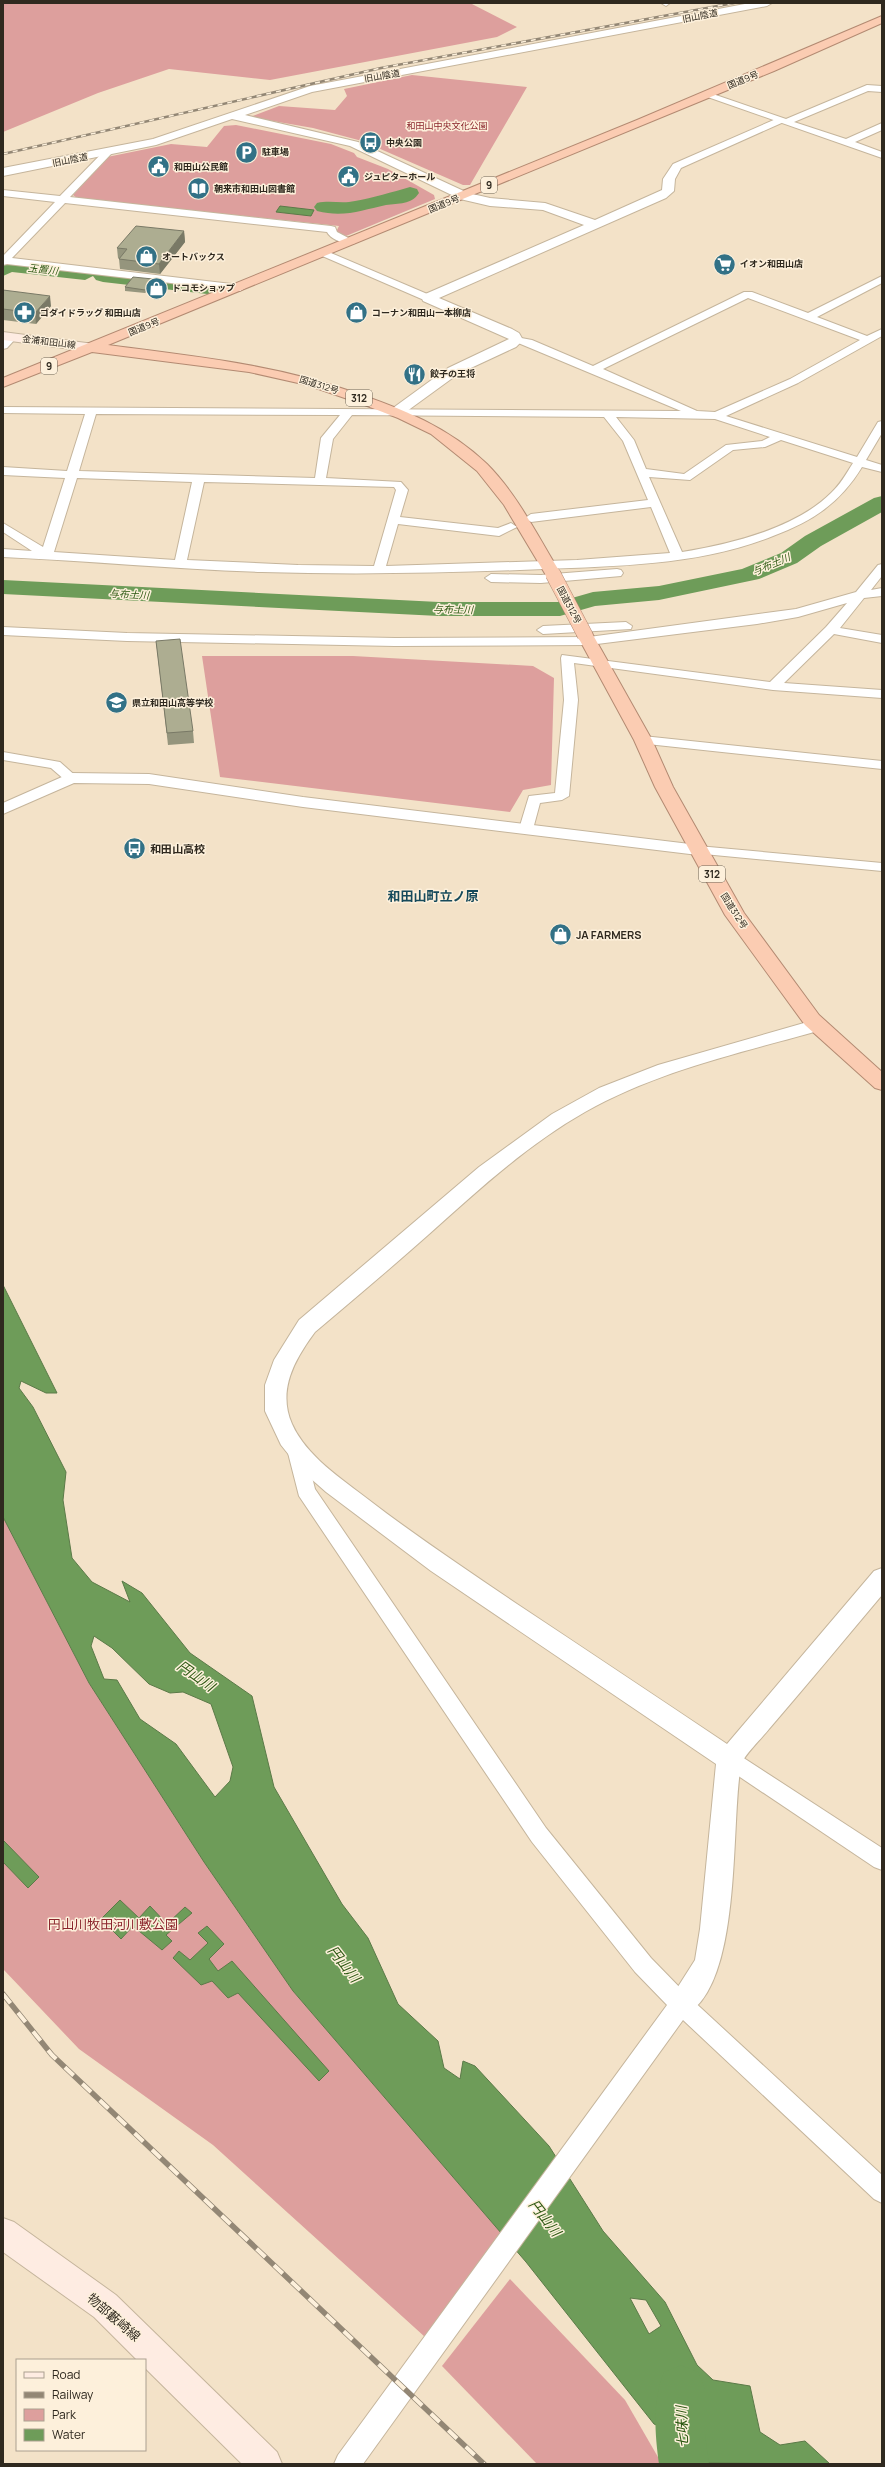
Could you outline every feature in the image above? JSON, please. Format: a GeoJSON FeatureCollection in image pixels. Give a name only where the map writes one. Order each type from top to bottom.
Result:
{"type":"FeatureCollection","features":[{"type":"Feature","properties":{"kind":"highway","name":"国道9号"},"geometry":{"type":"LineString","coordinates":[[3,384],[464,196],[707,95],[882,19]]}},
{"type":"Feature","properties":{"kind":"highway","name":"国道312号"},"geometry":{"type":"LineString","coordinates":[[94,348],[244,368],[298,379],[398,411],[425,424],[450,440],[482,469],[509,502],[550,570],[643,740],[664,787],[735,916],[818,1025],[882,1083]]}},
{"type":"Feature","properties":{"kind":"main road","name":"金浦和田山線"},"geometry":{"type":"LineString","coordinates":[[6,340],[94,348]]}},
{"type":"Feature","properties":{"kind":"main road","name":"物部藪崎線"},"geometry":{"type":"LineString","coordinates":[[3,2233],[105,2306],[266,2464]]}},
{"type":"Feature","properties":{"kind":"street","name":"旧山陰道"},"geometry":{"type":"LineString","coordinates":[[3,172],[156,142],[310,89],[767,3]]}},
{"type":"Feature","properties":{"kind":"street"},"geometry":{"type":"LineString","coordinates":[[428,298],[668,191],[669,179],[677,166],[783,121],[868,88],[882,89]]}},
{"type":"Feature","properties":{"kind":"street"},"geometry":{"type":"LineString","coordinates":[[707,95],[882,155]]}},
{"type":"Feature","properties":{"kind":"street"},"geometry":{"type":"LineString","coordinates":[[232,116],[331,137],[354,144],[464,196],[490,202],[545,207],[594,224]]}},
{"type":"Feature","properties":{"kind":"street"},"geometry":{"type":"LineString","coordinates":[[846,143],[882,126]]}},
{"type":"Feature","properties":{"kind":"street"},"geometry":{"type":"LineString","coordinates":[[4,261],[108,152]]}},
{"type":"Feature","properties":{"kind":"street"},"geometry":{"type":"LineString","coordinates":[[3,193],[331,229],[333,234],[351,242]]}},
{"type":"Feature","properties":{"kind":"street"},"geometry":{"type":"LineString","coordinates":[[324,253],[507,332],[516,340],[528,342],[595,369],[699,414]]}},
{"type":"Feature","properties":{"kind":"street"},"geometry":{"type":"LineString","coordinates":[[4,261],[240,288]]}},
{"type":"Feature","properties":{"kind":"street"},"geometry":{"type":"LineString","coordinates":[[810,316],[882,279]]}},
{"type":"Feature","properties":{"kind":"street"},"geometry":{"type":"LineString","coordinates":[[595,369],[748,294],[810,316],[868,340]]}},
{"type":"Feature","properties":{"kind":"street"},"geometry":{"type":"LineString","coordinates":[[716,416],[794,381],[882,332]]}},
{"type":"Feature","properties":{"kind":"street"},"geometry":{"type":"LineString","coordinates":[[398,411],[453,371],[511,344],[516,340]]}},
{"type":"Feature","properties":{"kind":"street"},"geometry":{"type":"LineString","coordinates":[[3,410],[607,412],[699,414],[716,416],[882,469]]}},
{"type":"Feature","properties":{"kind":"street"},"geometry":{"type":"LineString","coordinates":[[47,555],[92,410]]}},
{"type":"Feature","properties":{"kind":"street"},"geometry":{"type":"LineString","coordinates":[[320,481],[327,438],[350,411]]}},
{"type":"Feature","properties":{"kind":"street"},"geometry":{"type":"LineString","coordinates":[[607,412],[628,440],[677,555]]}},
{"type":"Feature","properties":{"kind":"street"},"geometry":{"type":"LineString","coordinates":[[3,553],[295,568],[550,570],[677,555],[730,547],[797,521],[837,494],[861,462],[882,424]]}},
{"type":"Feature","properties":{"kind":"street"},"geometry":{"type":"LineString","coordinates":[[642,472],[686,478],[730,447],[765,444],[780,436]]}},
{"type":"Feature","properties":{"kind":"street"},"geometry":{"type":"LineString","coordinates":[[3,471],[71,475],[397,484],[402,490],[379,569]]}},
{"type":"Feature","properties":{"kind":"street"},"geometry":{"type":"LineString","coordinates":[[181,562],[199,478]]}},
{"type":"Feature","properties":{"kind":"street"},"geometry":{"type":"LineString","coordinates":[[531,518],[655,503]]}},
{"type":"Feature","properties":{"kind":"street"},"geometry":{"type":"LineString","coordinates":[[394,520],[499,532],[511,526]]}},
{"type":"Feature","properties":{"kind":"street"},"geometry":{"type":"LineString","coordinates":[[3,526],[47,555]]}},
{"type":"Feature","properties":{"kind":"street"},"geometry":{"type":"LineString","coordinates":[[414,568],[452,576],[487,578],[584,577],[662,565],[677,555]]}},
{"type":"Feature","properties":{"kind":"street"},"geometry":{"type":"LineString","coordinates":[[773,686],[832,630],[882,568]]}},
{"type":"Feature","properties":{"kind":"street"},"geometry":{"type":"LineString","coordinates":[[3,631],[142,637],[395,642],[587,638],[703,626],[798,613],[859,595],[882,592]]}},
{"type":"Feature","properties":{"kind":"street"},"geometry":{"type":"LineString","coordinates":[[441,641],[528,631],[661,624],[703,626]]}},
{"type":"Feature","properties":{"kind":"street"},"geometry":{"type":"LineString","coordinates":[[832,630],[882,639]]}},
{"type":"Feature","properties":{"kind":"street"},"geometry":{"type":"LineString","coordinates":[[526,829],[534,799],[562,796],[571,700],[567,658],[773,686],[882,694]]}},
{"type":"Feature","properties":{"kind":"street"},"geometry":{"type":"LineString","coordinates":[[643,740],[882,765]]}},
{"type":"Feature","properties":{"kind":"street"},"geometry":{"type":"LineString","coordinates":[[3,756],[55,765],[71,778]]}},
{"type":"Feature","properties":{"kind":"street"},"geometry":{"type":"LineString","coordinates":[[3,809],[71,778],[149,779],[304,802],[698,850],[882,868]]}},
{"type":"Feature","properties":{"kind":"street"},"geometry":{"type":"LineString","coordinates":[[818,1025],[703,1058],[624,1085],[577,1108],[521,1146],[482,1177],[307,1326],[286,1353],[277,1378],[275,1403],[280,1424],[296,1449],[329,1483],[427,1556],[882,1860]]}},
{"type":"Feature","properties":{"kind":"street"},"geometry":{"type":"LineString","coordinates":[[296,1449],[306,1491],[539,1835],[643,1964],[681,2004],[882,2191]]}},
{"type":"Feature","properties":{"kind":"street"},"geometry":{"type":"LineString","coordinates":[[347,2464],[697,1983],[708,1962],[714,1929],[729,1759],[882,1578]]}},
{"type":"Feature","properties":{"kind":"green space"},"geometry":{"type":"Polygon","coordinates":[[[3,3],[470,3],[517,27],[497,37],[270,80],[169,69],[98,93],[3,132],[3,3]]]}},
{"type":"Feature","properties":{"kind":"green space","name":"和田山中央文化公園"},"geometry":{"type":"Polygon","coordinates":[[[412,75],[527,87],[470,185],[463,185],[362,141],[313,128],[250,117],[279,106],[335,110],[347,96],[344,89],[412,75]]]}},
{"type":"Feature","properties":{"kind":"green space"},"geometry":{"type":"Polygon","coordinates":[[[236,125],[331,144],[354,153],[357,157],[388,169],[434,195],[435,199],[346,236],[336,232],[339,226],[77,198],[73,195],[107,157],[171,144],[207,147],[224,126],[236,125]]]}},
{"type":"Feature","properties":{"kind":"green space"},"geometry":{"type":"Polygon","coordinates":[[[202,656],[353,656],[533,666],[554,678],[551,785],[523,790],[510,812],[220,777],[202,656]]]}},
{"type":"Feature","properties":{"kind":"green space","name":"円山川牧田河川敷公園"},"geometry":{"type":"Polygon","coordinates":[[[3,1517],[89,1683],[204,1862],[293,1991],[501,2233],[425,2337],[213,2145],[79,2049],[3,1969],[3,1517]]]}},
{"type":"Feature","properties":{"kind":"green space"},"geometry":{"type":"Polygon","coordinates":[[[510,2279],[625,2400],[662,2464],[537,2464],[442,2366],[510,2279]]]}},
{"type":"Feature","properties":{"kind":"water"},"geometry":{"type":"Polygon","coordinates":[[[280,206],[314,210],[311,216],[276,212],[280,206]]]}},
{"type":"Feature","properties":{"kind":"water","name":"円山川"},"geometry":{"type":"Polygon","coordinates":[[[3,1285],[57,1393],[46,1393],[21,1381],[19,1388],[33,1407],[66,1472],[63,1500],[72,1558],[92,1582],[130,1602],[122,1581],[142,1593],[190,1653],[252,1696],[274,1787],[342,1904],[368,1938],[398,2004],[438,2041],[444,2068],[460,2079],[463,2061],[475,2066],[549,2146],[603,2231],[665,2302],[697,2365],[713,2380],[750,2386],[760,2432],[780,2445],[805,2441],[830,2464],[706,2463],[704,2452],[696,2442],[654,2424],[526,2262],[293,1991],[204,1862],[89,1683],[3,1517],[3,1285]],[[94,1636],[91,1646],[104,1679],[117,1680],[140,1719],[176,1744],[215,1797],[230,1781],[233,1767],[211,1704],[183,1692],[170,1693],[149,1684],[112,1648],[94,1636]],[[630,2298],[649,2334],[661,2326],[646,2300],[630,2298]]]}},
{"type":"Feature","properties":{"kind":"water"},"geometry":{"type":"Polygon","coordinates":[[[3,1840],[39,1877],[28,1888],[3,1862],[3,1840]]]}},
{"type":"Feature","properties":{"kind":"water"},"geometry":{"type":"Polygon","coordinates":[[[120,1900],[139,1918],[150,1906],[167,1924],[185,1907],[192,1913],[166,1935],[172,1941],[162,1950],[133,1926],[121,1939],[101,1919],[120,1900]]]}},
{"type":"Feature","properties":{"kind":"water"},"geometry":{"type":"Polygon","coordinates":[[[207,1926],[224,1944],[209,1959],[218,1971],[232,1961],[329,2071],[319,2081],[238,1993],[228,1998],[212,1981],[201,1985],[173,1958],[179,1951],[190,1960],[208,1943],[198,1933],[207,1926]]]}},
{"type":"Feature","properties":{"kind":"building","name":"オートバックス"},"geometry":{"type":"Polygon","coordinates":[[[136,226],[184,231],[159,264],[119,259],[127,249],[117,248],[136,226]]]}},
{"type":"Feature","properties":{"kind":"building"},"geometry":{"type":"Polygon","coordinates":[[[133,277],[153,279],[145,290],[125,287],[133,277]]]}},
{"type":"Feature","properties":{"kind":"building"},"geometry":{"type":"Polygon","coordinates":[[[3,290],[50,296],[35,313],[3,309],[3,290]]]}},
{"type":"Feature","properties":{"kind":"building"},"geometry":{"type":"Polygon","coordinates":[[[180,639],[193,731],[167,733],[156,641],[180,639]]]}},
{"type":"Feature","properties":{"kind":"waterway"},"geometry":{"type":"LineString","coordinates":[[324,207],[337,209],[366,206],[365,204],[394,198],[399,199],[410,193]]}},
{"type":"Feature","properties":{"kind":"waterway","name":"玉置川"},"geometry":{"type":"LineString","coordinates":[[3,270],[7,265],[85,274]]}},
{"type":"Feature","properties":{"kind":"waterway","name":"玉置川"},"geometry":{"type":"LineString","coordinates":[[103,276],[216,289]]}},
{"type":"Feature","properties":{"kind":"waterway","name":"与布土川"},"geometry":{"type":"LineString","coordinates":[[3,587],[439,609],[560,609],[593,599],[659,593],[705,585],[750,574],[789,558],[813,541],[882,503]]}},
{"type":"Feature","properties":{"kind":"waterway","name":"七味川"},"geometry":{"type":"LineString","coordinates":[[681,2389],[680,2434],[684,2464]]}},
{"type":"Feature","properties":{"kind":"railway"},"geometry":{"type":"LineString","coordinates":[[3,154],[381,68],[734,3]]}},
{"type":"Feature","properties":{"kind":"railway"},"geometry":{"type":"LineString","coordinates":[[3,1994],[52,2055],[484,2464]]}},
{"type":"Feature","properties":{"kind":"place","name":"中央公園"},"geometry":{"type":"Point","coordinates":[371,143]}},
{"type":"Feature","properties":{"kind":"place","name":"駐車場"},"geometry":{"type":"Point","coordinates":[246,152]}},
{"type":"Feature","properties":{"kind":"place","name":"和田山公民館"},"geometry":{"type":"Point","coordinates":[158,167]}},
{"type":"Feature","properties":{"kind":"place","name":"ジュピターホール"},"geometry":{"type":"Point","coordinates":[348,177]}},
{"type":"Feature","properties":{"kind":"place","name":"朝来市和田山図書館"},"geometry":{"type":"Point","coordinates":[198,189]}},
{"type":"Feature","properties":{"kind":"place","name":"オートバックス"},"geometry":{"type":"Point","coordinates":[147,257]}},
{"type":"Feature","properties":{"kind":"place","name":"イオン和田山店"},"geometry":{"type":"Point","coordinates":[725,264]}},
{"type":"Feature","properties":{"kind":"place","name":"ドコモショップ"},"geometry":{"type":"Point","coordinates":[156,288]}},
{"type":"Feature","properties":{"kind":"place","name":"ゴダイドラッグ 和田山店"},"geometry":{"type":"Point","coordinates":[24,313]}},
{"type":"Feature","properties":{"kind":"place","name":"コーナン和田山一本柳店"},"geometry":{"type":"Point","coordinates":[357,313]}},
{"type":"Feature","properties":{"kind":"place","name":"餃子の王将"},"geometry":{"type":"Point","coordinates":[415,374]}},
{"type":"Feature","properties":{"kind":"place","name":"県立和田山高等学校"},"geometry":{"type":"Point","coordinates":[117,703]}},
{"type":"Feature","properties":{"kind":"place","name":"和田山高校"},"geometry":{"type":"Point","coordinates":[135,849]}},
{"type":"Feature","properties":{"kind":"place","name":"JA FARMERS"},"geometry":{"type":"Point","coordinates":[561,935]}},
{"type":"Feature","properties":{"kind":"district","name":"和田山町立ノ原"},"geometry":{"type":"Point","coordinates":[433,896]}}]}
